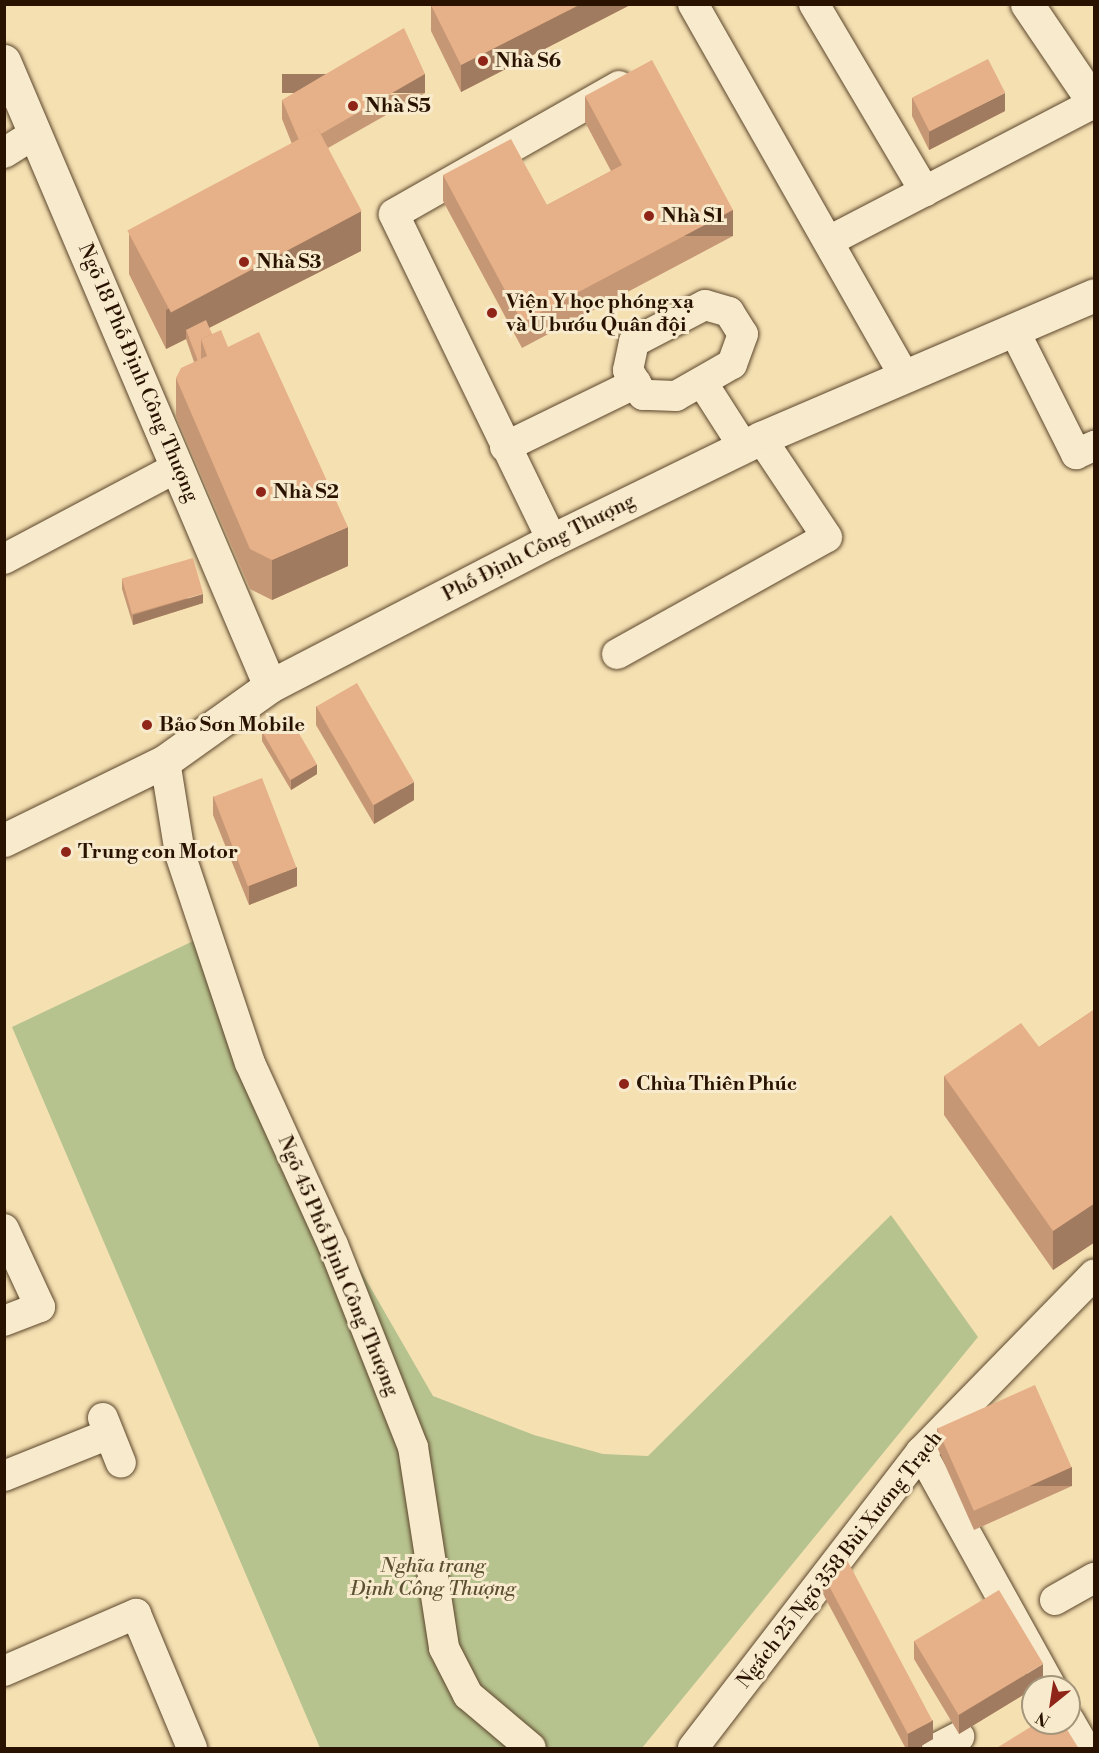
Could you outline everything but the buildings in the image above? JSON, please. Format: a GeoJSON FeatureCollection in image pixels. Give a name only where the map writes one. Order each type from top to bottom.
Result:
{"type":"FeatureCollection","features":[{"type":"Feature","properties":{"kind":"street"},"geometry":{"type":"LineString","coordinates":[[1027,4],[1094,103]]}},
{"type":"Feature","properties":{"kind":"street","name":"Ngõ 18 Phố Định Công Thượng"},"geometry":{"type":"LineString","coordinates":[[4,60],[33,135],[178,467],[270,686]]}},
{"type":"Feature","properties":{"kind":"street","name":"Phố Định Công Thượng"},"geometry":{"type":"LineString","coordinates":[[4,840],[165,760],[270,686],[552,540],[752,442],[903,374],[1095,295]]}},
{"type":"Feature","properties":{"kind":"lane"},"geometry":{"type":"LineString","coordinates":[[693,4],[903,374]]}},
{"type":"Feature","properties":{"kind":"lane"},"geometry":{"type":"LineString","coordinates":[[814,4],[925,192]]}},
{"type":"Feature","properties":{"kind":"lane"},"geometry":{"type":"LineString","coordinates":[[552,540],[394,214],[643,73]]}},
{"type":"Feature","properties":{"kind":"lane"},"geometry":{"type":"LineString","coordinates":[[829,241],[1094,103]]}},
{"type":"Feature","properties":{"kind":"lane"},"geometry":{"type":"LineString","coordinates":[[4,153],[33,135]]}},
{"type":"Feature","properties":{"kind":"lane"},"geometry":{"type":"LineString","coordinates":[[705,305],[729,312],[743,334],[732,364],[702,382],[676,396],[643,395],[628,370],[634,342],[705,305]]}},
{"type":"Feature","properties":{"kind":"lane"},"geometry":{"type":"LineString","coordinates":[[1014,330],[1076,454],[1095,446]]}},
{"type":"Feature","properties":{"kind":"lane"},"geometry":{"type":"LineString","coordinates":[[617,654],[827,537],[702,382]]}},
{"type":"Feature","properties":{"kind":"lane"},"geometry":{"type":"LineString","coordinates":[[505,447],[636,383]]}},
{"type":"Feature","properties":{"kind":"lane"},"geometry":{"type":"LineString","coordinates":[[4,559],[178,467]]}},
{"type":"Feature","properties":{"kind":"lane","name":"Ngõ 45 Phố Định Công Thượng"},"geometry":{"type":"LineString","coordinates":[[165,760],[180,854],[250,1063],[333,1245],[413,1446],[444,1648],[468,1695],[531,1749]]}},
{"type":"Feature","properties":{"kind":"lane"},"geometry":{"type":"LineString","coordinates":[[4,1229],[40,1307],[4,1321]]}},
{"type":"Feature","properties":{"kind":"lane","name":"Ngách 25 Ngõ 358 Bùi Xương Trạch"},"geometry":{"type":"LineString","coordinates":[[693,1749],[921,1452],[1095,1275]]}},
{"type":"Feature","properties":{"kind":"lane"},"geometry":{"type":"LineString","coordinates":[[4,1476],[106,1426],[121,1463]]}},
{"type":"Feature","properties":{"kind":"lane"},"geometry":{"type":"LineString","coordinates":[[921,1452],[1044,1675]]}},
{"type":"Feature","properties":{"kind":"lane"},"geometry":{"type":"LineString","coordinates":[[1055,1600],[1095,1578]]}},
{"type":"Feature","properties":{"kind":"lane"},"geometry":{"type":"LineString","coordinates":[[4,1671],[136,1614],[192,1749]]}},
{"type":"Feature","properties":{"kind":"lane"},"geometry":{"type":"LineString","coordinates":[[1077,1735],[1085,1749]]}},
{"type":"Feature","properties":{"kind":"green space","name":"Nghĩa trang Định Công Thượng"},"geometry":{"type":"Polygon","coordinates":[[[208,934],[300,1165],[433,1396],[534,1435],[603,1454],[648,1456],[891,1215],[978,1337],[642,1748],[320,1748],[12,1027],[208,934]]]}},
{"type":"Feature","properties":{"kind":"place","name":"Nhà S6"},"geometry":{"type":"Point","coordinates":[483,61]}},
{"type":"Feature","properties":{"kind":"place","name":"Nhà S5"},"geometry":{"type":"Point","coordinates":[353,106]}},
{"type":"Feature","properties":{"kind":"place","name":"Nhà S1"},"geometry":{"type":"Point","coordinates":[649,216]}},
{"type":"Feature","properties":{"kind":"place","name":"Nhà S3"},"geometry":{"type":"Point","coordinates":[244,262]}},
{"type":"Feature","properties":{"kind":"place","name":"Viện Y học phóng xạ và U bướu Quân đội"},"geometry":{"type":"Point","coordinates":[492,313]}},
{"type":"Feature","properties":{"kind":"place","name":"Nhà S2"},"geometry":{"type":"Point","coordinates":[261,492]}},
{"type":"Feature","properties":{"kind":"place","name":"Bảo Sơn Mobile"},"geometry":{"type":"Point","coordinates":[147,725]}},
{"type":"Feature","properties":{"kind":"place","name":"Trung con Motor"},"geometry":{"type":"Point","coordinates":[66,852]}},
{"type":"Feature","properties":{"kind":"place","name":"Chùa Thiên Phúc"},"geometry":{"type":"Point","coordinates":[624,1084]}}]}
